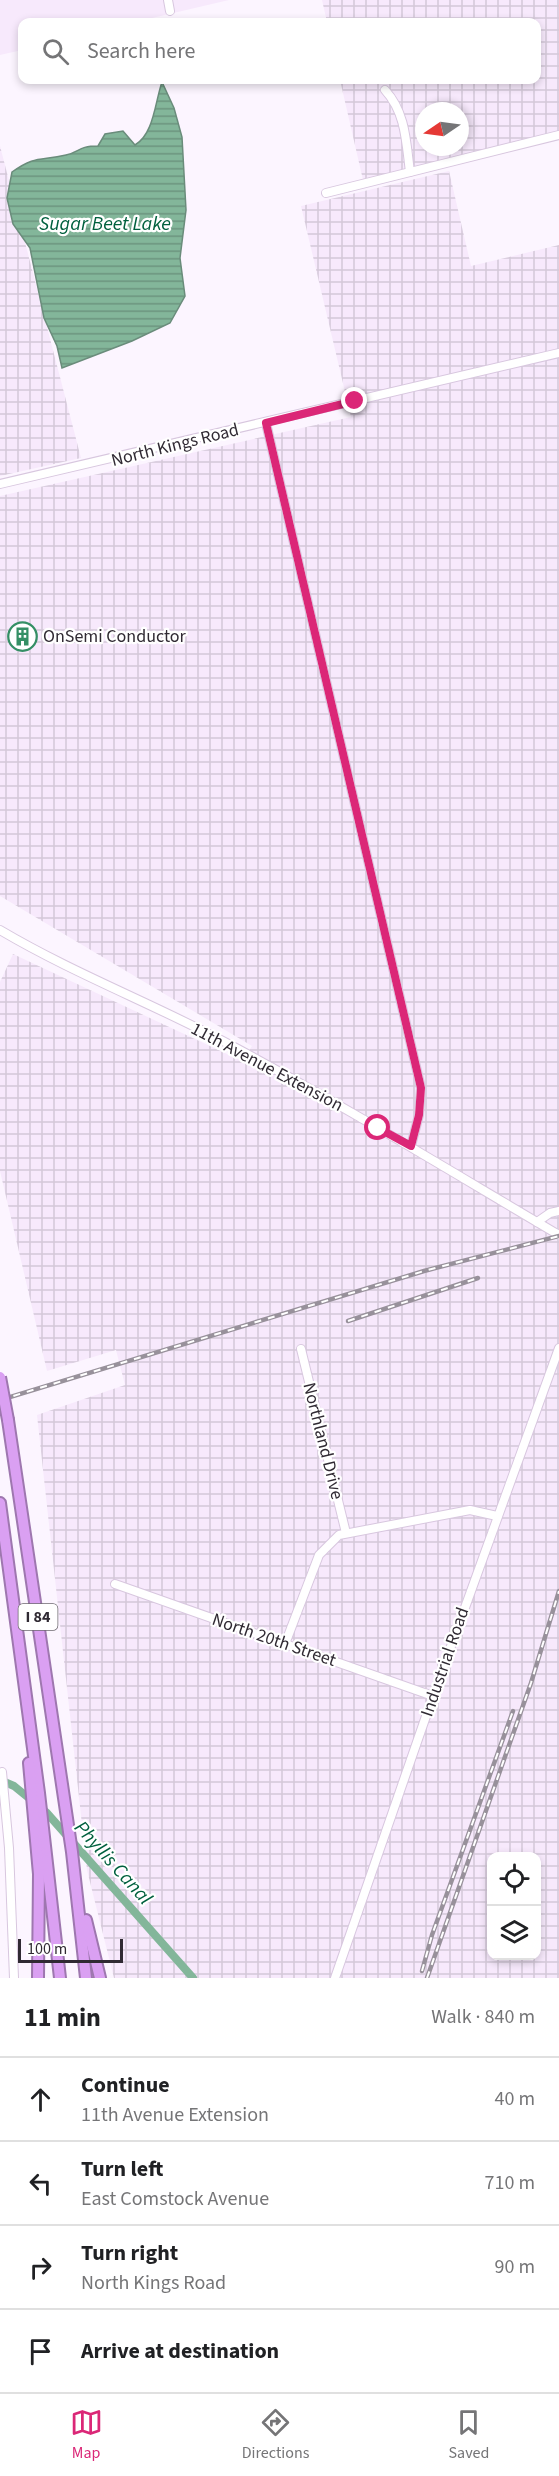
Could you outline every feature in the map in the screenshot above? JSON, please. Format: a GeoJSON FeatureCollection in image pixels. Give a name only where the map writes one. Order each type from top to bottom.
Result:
{"type":"FeatureCollection","features":[{"type":"Feature","properties":{"kind":"highway","name":"I 84"},"geometry":{"type":"LineString","coordinates":[[0,1377],[30,1554],[65,1816],[72,1852],[86,1978]]}},
{"type":"Feature","properties":{"kind":"highway","name":"I 84"},"geometry":{"type":"LineString","coordinates":[[0,1503],[39,1793],[38,1823],[60,1978]]}},
{"type":"Feature","properties":{"kind":"highway"},"geometry":{"type":"LineString","coordinates":[[24,1676],[30,1783],[38,1823],[38,1978]]}},
{"type":"Feature","properties":{"kind":"highway"},"geometry":{"type":"LineString","coordinates":[[72,1852],[100,1978]]}},
{"type":"Feature","properties":{"kind":"street"},"geometry":{"type":"LineString","coordinates":[[168,0],[170,11]]}},
{"type":"Feature","properties":{"kind":"street"},"geometry":{"type":"LineString","coordinates":[[386,90],[395,101],[402,118],[410,172]]}},
{"type":"Feature","properties":{"kind":"street"},"geometry":{"type":"LineString","coordinates":[[326,193],[559,135]]}},
{"type":"Feature","properties":{"kind":"street","name":"North Kings Road"},"geometry":{"type":"LineString","coordinates":[[0,484],[559,353]]}},
{"type":"Feature","properties":{"kind":"street"},"geometry":{"type":"LineString","coordinates":[[266,423],[421,1088],[420,1109],[411,1146]]}},
{"type":"Feature","properties":{"kind":"street","name":"11th Avenue Extension"},"geometry":{"type":"LineString","coordinates":[[0,930],[44,956],[236,1048],[411,1146],[559,1235]]}},
{"type":"Feature","properties":{"kind":"street"},"geometry":{"type":"LineString","coordinates":[[537,1222],[550,1213],[559,1211]]}},
{"type":"Feature","properties":{"kind":"street","name":"Industrial Road"},"geometry":{"type":"LineString","coordinates":[[335,1978],[497,1516],[559,1348]]}},
{"type":"Feature","properties":{"kind":"street","name":"Northland Drive"},"geometry":{"type":"LineString","coordinates":[[301,1349],[346,1533]]}},
{"type":"Feature","properties":{"kind":"street"},"geometry":{"type":"LineString","coordinates":[[285,1644],[319,1555],[339,1535],[470,1510],[497,1516]]}},
{"type":"Feature","properties":{"kind":"street","name":"North 20th Street"},"geometry":{"type":"LineString","coordinates":[[115,1584],[433,1696]]}},
{"type":"Feature","properties":{"kind":"street"},"geometry":{"type":"LineString","coordinates":[[2,1772],[14,1978]]}},
{"type":"Feature","properties":{"kind":"shaded area"},"geometry":{"type":"Polygon","coordinates":[[[0,0],[229,0],[152,18],[18,18],[18,51],[0,55],[0,0]]]}},
{"type":"Feature","properties":{"kind":"shaded area"},"geometry":{"type":"Polygon","coordinates":[[[322,0],[559,0],[559,135],[469,156],[469,102],[415,102],[415,156],[468,156],[363,180],[341,84],[541,84],[541,18],[326,18],[322,0]]]}},
{"type":"Feature","properties":{"kind":"shaded area"},"geometry":{"type":"Polygon","coordinates":[[[0,146],[81,458],[0,476],[0,146]]]}},
{"type":"Feature","properties":{"kind":"shaded area"},"geometry":{"type":"Polygon","coordinates":[[[449,171],[471,266],[559,245],[559,1978],[114,1978],[87,1870],[37,1415],[125,1385],[116,1350],[47,1371],[0,1171],[0,982],[13,954],[242,1061],[252,1046],[0,896],[0,496],[351,417],[301,206],[449,171]]]}},
{"type":"Feature","properties":{"kind":"water","name":"Sugar Beet Lake"},"geometry":{"type":"Polygon","coordinates":[[[163,84],[174,108],[182,137],[186,210],[180,258],[185,296],[170,323],[132,341],[62,368],[57,346],[44,318],[30,248],[13,224],[7,198],[12,172],[33,161],[98,146],[105,134],[123,131],[135,145],[146,133],[163,84]]]}},
{"type":"Feature","properties":{"kind":"waterway","name":"Phyllis Canal"},"geometry":{"type":"LineString","coordinates":[[0,1780],[14,1786],[46,1812],[193,1978]]}},
{"type":"Feature","properties":{"kind":"railway"},"geometry":{"type":"LineString","coordinates":[[0,1400],[424,1271],[559,1236]]}},
{"type":"Feature","properties":{"kind":"railway"},"geometry":{"type":"LineString","coordinates":[[348,1321],[478,1278]]}},
{"type":"Feature","properties":{"kind":"railway"},"geometry":{"type":"LineString","coordinates":[[427,1978],[531,1683],[559,1591]]}},
{"type":"Feature","properties":{"kind":"railway"},"geometry":{"type":"LineString","coordinates":[[422,1971],[432,1935],[513,1711]]}},
{"type":"Feature","properties":{"kind":"place","name":"OnSemi Conductor"},"geometry":{"type":"Point","coordinates":[22,636]}},
{"type":"Feature","properties":{"kind":"route"},"geometry":{"type":"LineString","coordinates":[[355,401],[266,423],[421,1088],[419,1115],[411,1146],[378,1128]]}}]}
